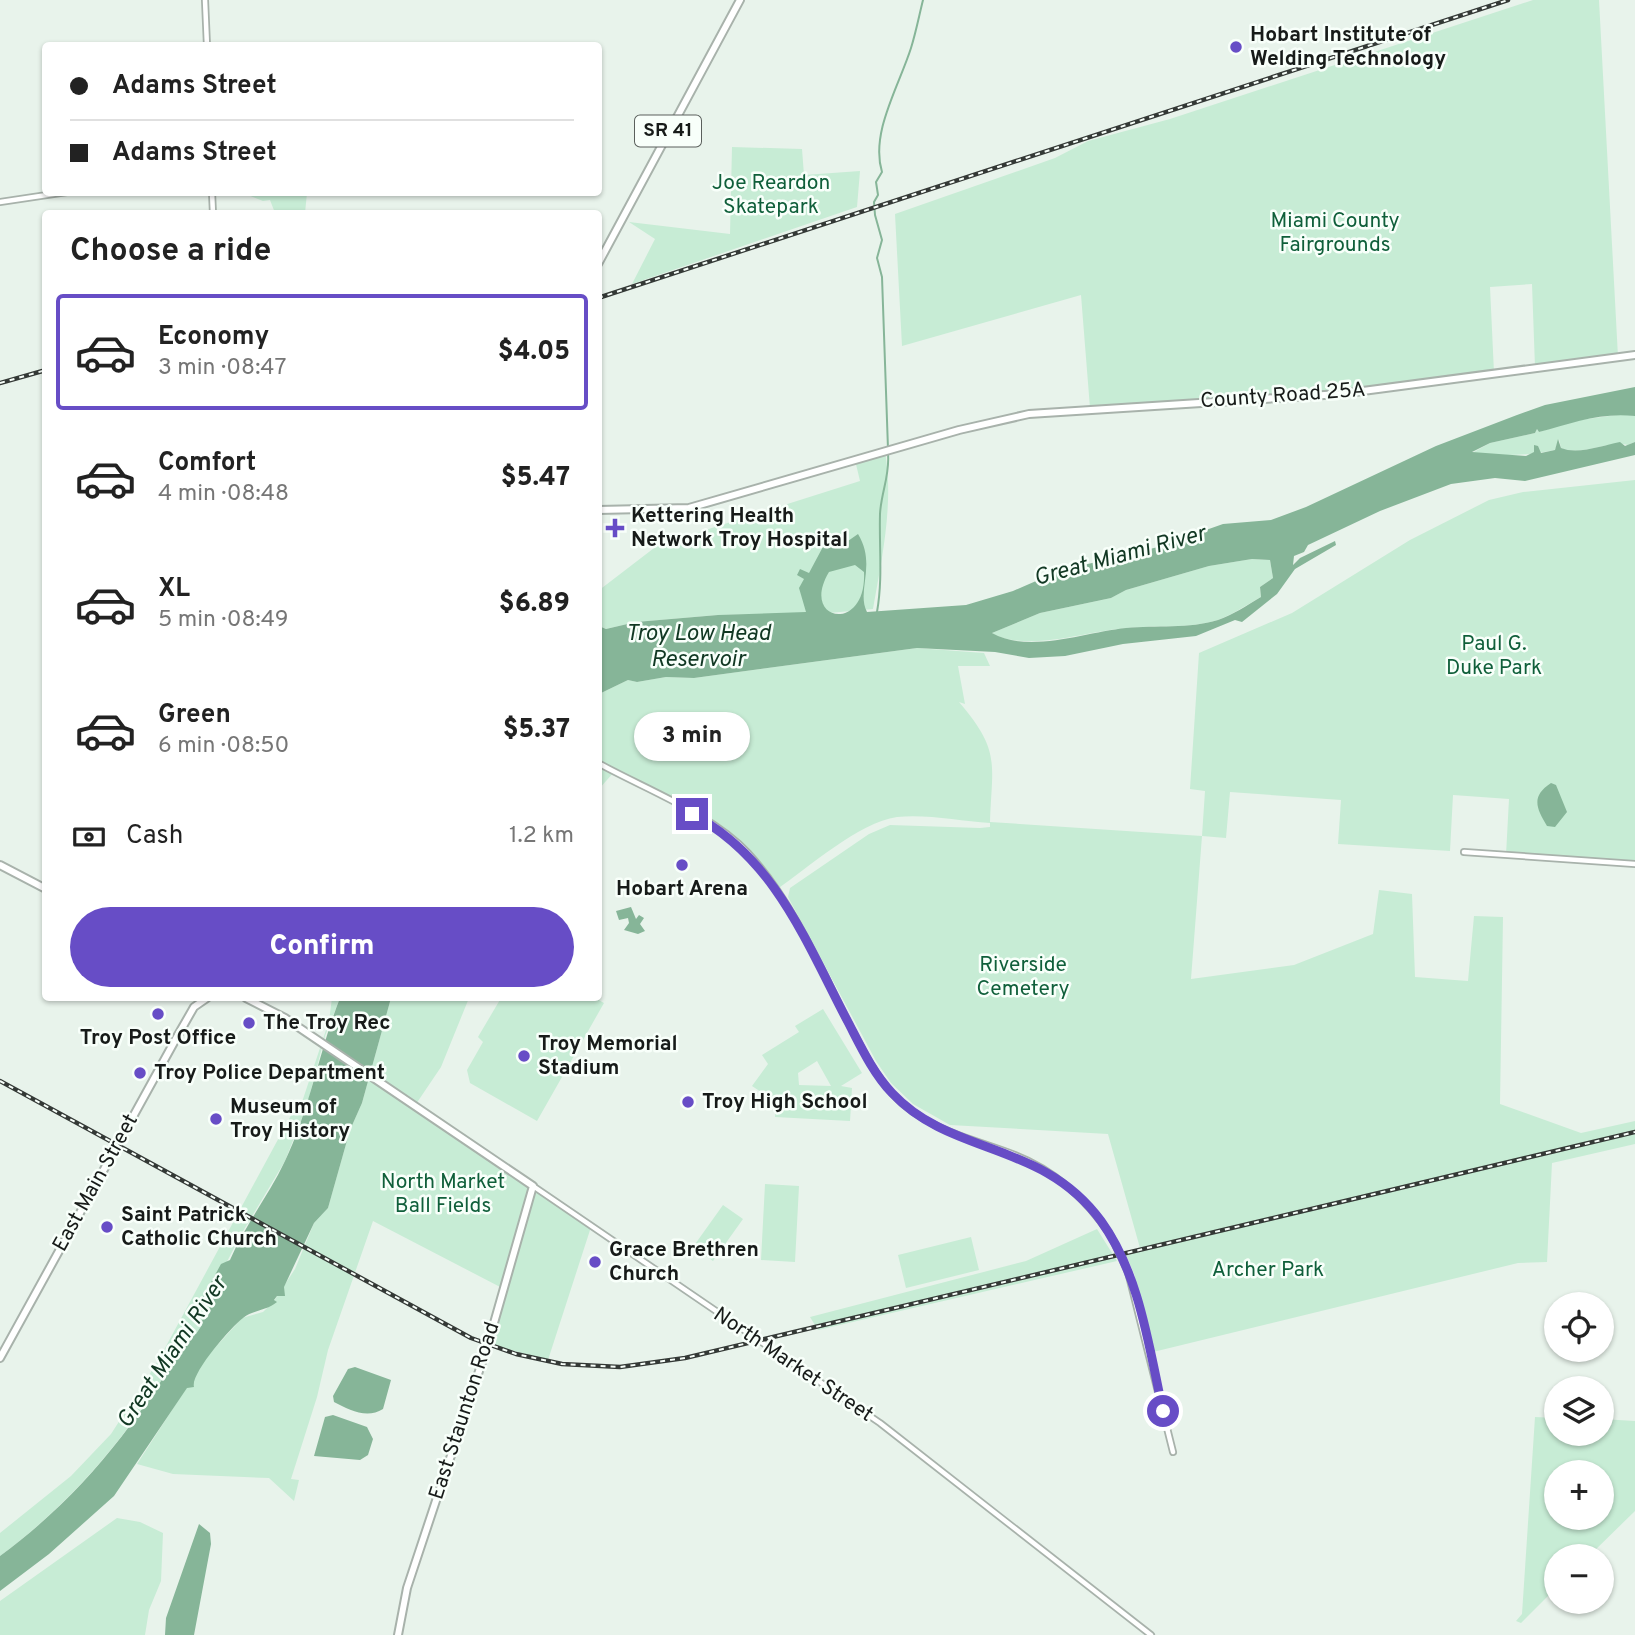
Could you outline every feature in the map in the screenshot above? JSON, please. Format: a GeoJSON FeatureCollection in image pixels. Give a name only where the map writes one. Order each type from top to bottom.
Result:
{"type":"FeatureCollection","features":[{"type":"Feature","properties":{"kind":"main road","name":"SR 41"},"geometry":{"type":"LineString","coordinates":[[602,257],[740,0]]}},
{"type":"Feature","properties":{"kind":"main road","name":"County Road 25A"},"geometry":{"type":"LineString","coordinates":[[602,510],[689,508],[932,438],[1029,414],[1340,394],[1635,355]]}},
{"type":"Feature","properties":{"kind":"main road"},"geometry":{"type":"LineString","coordinates":[[0,865],[42,887]]}},
{"type":"Feature","properties":{"kind":"main road"},"geometry":{"type":"LineString","coordinates":[[194,1001],[194,1007]]}},
{"type":"Feature","properties":{"kind":"main road"},"geometry":{"type":"LineString","coordinates":[[194,1007],[203,1001]]}},
{"type":"Feature","properties":{"kind":"main road","name":"North Market Street"},"geometry":{"type":"LineString","coordinates":[[251,1001],[321,1044],[533,1186]]}},
{"type":"Feature","properties":{"kind":"main road","name":"East Main Street"},"geometry":{"type":"LineString","coordinates":[[0,1358],[194,1007]]}},
{"type":"Feature","properties":{"kind":"main road","name":"East Staunton Road"},"geometry":{"type":"LineString","coordinates":[[398,1635],[407,1588],[488,1344],[533,1186]]}},
{"type":"Feature","properties":{"kind":"street"},"geometry":{"type":"LineString","coordinates":[[205,0],[207,42]]}},
{"type":"Feature","properties":{"kind":"street"},"geometry":{"type":"LineString","coordinates":[[0,202],[42,196]]}},
{"type":"Feature","properties":{"kind":"street"},"geometry":{"type":"LineString","coordinates":[[602,766],[717,827],[749,854],[797,924],[870,1065],[901,1102],[936,1126],[1013,1154],[1052,1174],[1085,1202],[1111,1236],[1128,1272],[1173,1452]]}},
{"type":"Feature","properties":{"kind":"street"},"geometry":{"type":"LineString","coordinates":[[1464,852],[1635,864]]}},
{"type":"Feature","properties":{"kind":"street","name":"North Market Street"},"geometry":{"type":"LineString","coordinates":[[533,1186],[880,1423],[1152,1635]]}},
{"type":"Feature","properties":{"kind":"green space","name":"Miami County Fairgrounds"},"geometry":{"type":"Polygon","coordinates":[[[1533,0],[1599,0],[1618,357],[1535,367],[1532,284],[1490,287],[1494,373],[1340,394],[1090,408],[1081,295],[902,346],[895,214],[1055,158],[1088,141],[1170,119],[1533,0]]]}},
{"type":"Feature","properties":{"kind":"green space","name":"Joe Reardon Skatepark"},"geometry":{"type":"Polygon","coordinates":[[[732,147],[802,149],[804,175],[860,171],[857,207],[632,284],[655,239],[629,222],[730,234],[732,147]]]}},
{"type":"Feature","properties":{"kind":"green space"},"geometry":{"type":"Polygon","coordinates":[[[250,196],[307,196],[305,210],[274,210],[270,200],[263,201],[250,196]]]}},
{"type":"Feature","properties":{"kind":"green space"},"geometry":{"type":"Polygon","coordinates":[[[1624,414],[1635,416],[1635,442],[1628,445],[1578,451],[1561,448],[1559,439],[1555,450],[1545,452],[1514,455],[1472,453],[1490,443],[1535,433],[1537,429],[1539,432],[1572,421],[1624,414]]]}},
{"type":"Feature","properties":{"kind":"green space"},"geometry":{"type":"Polygon","coordinates":[[[885,452],[888,511],[873,609],[829,613],[718,615],[636,622],[606,629],[602,627],[602,588],[658,545],[860,481],[855,460],[885,452]]]}},
{"type":"Feature","properties":{"kind":"green space","name":"Paul G. Duke Park"},"geometry":{"type":"Polygon","coordinates":[[[1635,480],[1635,864],[1506,855],[1509,799],[1453,795],[1450,851],[1338,844],[1341,800],[1230,792],[1226,838],[1202,836],[1205,791],[1190,789],[1199,653],[1292,613],[1410,540],[1489,500],[1523,492],[1635,480]]]}},
{"type":"Feature","properties":{"kind":"green space"},"geometry":{"type":"Polygon","coordinates":[[[1252,559],[1270,560],[1273,578],[1260,587],[1261,597],[1218,620],[1184,626],[1126,628],[1039,641],[1006,639],[992,633],[1040,613],[1111,598],[1126,590],[1209,566],[1252,559]]]}},
{"type":"Feature","properties":{"kind":"green space"},"geometry":{"type":"Polygon","coordinates":[[[917,648],[984,653],[990,666],[958,666],[965,704],[959,702],[982,733],[988,746],[992,771],[990,822],[1202,836],[1191,979],[1294,965],[1373,934],[1379,890],[1412,894],[1415,977],[1468,981],[1474,916],[1503,917],[1500,1104],[1581,1133],[1635,1121],[1635,1144],[1552,1163],[1547,1262],[1518,1263],[1149,1353],[1133,1285],[1135,1276],[1126,1255],[1210,1232],[1140,1248],[1108,1134],[950,1125],[913,1104],[891,1083],[876,1061],[788,897],[790,888],[869,834],[890,825],[980,828],[990,827],[990,823],[920,816],[882,821],[850,836],[776,890],[743,848],[710,823],[614,772],[602,786],[602,693],[628,680],[637,682],[666,677],[694,678],[917,648]]]}},
{"type":"Feature","properties":{"kind":"green space"},"geometry":{"type":"Polygon","coordinates":[[[332,1001],[339,1001],[325,1036],[307,1105],[285,1161],[242,1233],[209,1296],[210,1306],[205,1321],[196,1334],[191,1333],[150,1397],[107,1455],[57,1508],[0,1556],[0,1533],[71,1476],[111,1434],[158,1361],[295,1108],[302,1102],[329,1021],[332,1001]]]}},
{"type":"Feature","properties":{"kind":"green space","name":"North Market Ball Fields"},"geometry":{"type":"Polygon","coordinates":[[[390,1001],[468,1001],[441,1067],[414,1107],[591,1227],[548,1360],[488,1344],[504,1289],[373,1221],[328,1350],[317,1397],[291,1479],[299,1480],[294,1501],[269,1478],[173,1474],[137,1464],[187,1387],[191,1387],[194,1373],[203,1361],[242,1318],[263,1312],[274,1301],[295,1269],[314,1223],[328,1208],[350,1130],[362,1103],[390,1001]]]}},
{"type":"Feature","properties":{"kind":"green space","name":"Troy Memorial Stadium"},"geometry":{"type":"Polygon","coordinates":[[[499,1001],[604,1003],[537,1121],[470,1083],[467,1070],[483,1042],[478,1037],[499,1001]]]}},
{"type":"Feature","properties":{"kind":"green space"},"geometry":{"type":"Polygon","coordinates":[[[823,1009],[862,1073],[841,1086],[852,1088],[850,1121],[775,1117],[776,1102],[752,1086],[768,1064],[762,1055],[799,1032],[795,1026],[823,1009]],[[817,1061],[798,1073],[799,1085],[831,1086],[817,1061]]]}},
{"type":"Feature","properties":{"kind":"green space"},"geometry":{"type":"Polygon","coordinates":[[[765,1184],[799,1186],[795,1262],[761,1260],[765,1184]]]}},
{"type":"Feature","properties":{"kind":"green space"},"geometry":{"type":"Polygon","coordinates":[[[723,1205],[743,1219],[713,1261],[693,1247],[723,1205]]]}},
{"type":"Feature","properties":{"kind":"green space"},"geometry":{"type":"Polygon","coordinates":[[[1097,1229],[1117,1261],[818,1330],[810,1317],[1026,1261],[1097,1229]]]}},
{"type":"Feature","properties":{"kind":"green space"},"geometry":{"type":"Polygon","coordinates":[[[971,1237],[979,1270],[906,1288],[898,1255],[971,1237]]]}},
{"type":"Feature","properties":{"kind":"green space"},"geometry":{"type":"Polygon","coordinates":[[[1535,1417],[1544,1417],[1544,1446],[1614,1446],[1614,1420],[1635,1421],[1635,1511],[1601,1544],[1544,1544],[1544,1600],[1521,1623],[1516,1621],[1522,1614],[1535,1417]]]}},
{"type":"Feature","properties":{"kind":"green space"},"geometry":{"type":"Polygon","coordinates":[[[117,1518],[140,1522],[163,1533],[161,1581],[149,1610],[145,1635],[0,1635],[0,1601],[117,1518]]]}},
{"type":"Feature","properties":{"kind":"water"},"geometry":{"type":"Polygon","coordinates":[[[1635,387],[1635,416],[1598,417],[1539,432],[1537,429],[1535,433],[1490,443],[1472,452],[1526,456],[1534,452],[1534,445],[1538,446],[1541,453],[1555,450],[1558,439],[1561,448],[1568,450],[1591,449],[1620,442],[1625,446],[1635,442],[1635,455],[1525,481],[1495,478],[1451,484],[1380,511],[1308,545],[1304,552],[1294,556],[1293,565],[1300,558],[1335,541],[1336,545],[1295,569],[1277,594],[1242,622],[1235,620],[1196,636],[1123,644],[1065,656],[1029,658],[995,652],[917,648],[694,678],[666,677],[637,682],[628,680],[602,693],[602,627],[606,629],[636,622],[718,615],[806,612],[799,588],[804,579],[797,575],[800,569],[809,573],[825,543],[848,541],[858,534],[866,556],[864,604],[867,612],[966,605],[1013,591],[1059,571],[1158,547],[1223,524],[1271,520],[1306,507],[1436,446],[1545,405],[1635,387]],[[1252,559],[1209,566],[1126,590],[1111,598],[1040,613],[992,633],[1023,642],[1040,642],[1126,628],[1207,623],[1235,612],[1261,597],[1260,587],[1273,578],[1270,560],[1252,559]],[[855,565],[829,572],[822,589],[822,602],[828,610],[836,614],[846,612],[856,605],[862,592],[864,572],[855,565]]]}},
{"type":"Feature","properties":{"kind":"water"},"geometry":{"type":"Polygon","coordinates":[[[1551,783],[1556,785],[1567,812],[1555,827],[1547,826],[1537,803],[1540,793],[1551,783]]]}},
{"type":"Feature","properties":{"kind":"water"},"geometry":{"type":"Polygon","coordinates":[[[631,907],[636,919],[639,915],[644,918],[640,924],[645,931],[638,934],[624,930],[629,923],[628,918],[619,920],[616,911],[631,907]]]}},
{"type":"Feature","properties":{"kind":"water"},"geometry":{"type":"Polygon","coordinates":[[[339,1001],[390,1001],[362,1103],[350,1130],[328,1208],[314,1223],[284,1287],[285,1296],[277,1296],[274,1300],[277,1302],[273,1305],[243,1318],[221,1340],[198,1372],[194,1387],[187,1388],[114,1496],[49,1554],[0,1591],[0,1556],[58,1508],[107,1455],[151,1397],[191,1333],[196,1334],[202,1325],[201,1321],[208,1317],[211,1298],[203,1297],[221,1264],[230,1260],[285,1161],[301,1121],[339,1001]]]}},
{"type":"Feature","properties":{"kind":"water"},"geometry":{"type":"Polygon","coordinates":[[[355,1367],[391,1380],[383,1409],[364,1413],[334,1402],[333,1396],[348,1369],[355,1367]]]}},
{"type":"Feature","properties":{"kind":"water"},"geometry":{"type":"Polygon","coordinates":[[[333,1415],[367,1427],[373,1439],[368,1455],[360,1460],[314,1456],[325,1417],[333,1415]]]}},
{"type":"Feature","properties":{"kind":"water"},"geometry":{"type":"Polygon","coordinates":[[[199,1524],[210,1533],[211,1544],[194,1635],[165,1635],[166,1618],[199,1524]]]}},
{"type":"Feature","properties":{"kind":"waterway"},"geometry":{"type":"LineString","coordinates":[[888,449],[882,277],[877,258],[882,240],[874,202],[878,195],[876,182],[882,172],[879,157],[883,126],[911,48],[923,0]]}},
{"type":"Feature","properties":{"kind":"waterway"},"geometry":{"type":"LineString","coordinates":[[877,612],[880,514],[888,454]]}},
{"type":"Feature","properties":{"kind":"railway"},"geometry":{"type":"LineString","coordinates":[[602,297],[1508,0]]}},
{"type":"Feature","properties":{"kind":"railway"},"geometry":{"type":"LineString","coordinates":[[0,383],[42,371]]}},
{"type":"Feature","properties":{"kind":"railway"},"geometry":{"type":"LineString","coordinates":[[0,1081],[471,1338],[516,1354],[562,1364],[620,1367],[685,1358],[1635,1132]]}},
{"type":"Feature","properties":{"kind":"place","name":"Hobart Institute of Welding Technology"},"geometry":{"type":"Point","coordinates":[1236,47]}},
{"type":"Feature","properties":{"kind":"place","name":"Kettering Health Network Troy Hospital"},"geometry":{"type":"Point","coordinates":[615,528]}},
{"type":"Feature","properties":{"kind":"place","name":"Hobart Arena"},"geometry":{"type":"Point","coordinates":[682,865]}},
{"type":"Feature","properties":{"kind":"place","name":"Troy Post Office"},"geometry":{"type":"Point","coordinates":[158,1014]}},
{"type":"Feature","properties":{"kind":"place","name":"The Troy Rec"},"geometry":{"type":"Point","coordinates":[249,1023]}},
{"type":"Feature","properties":{"kind":"place","name":"Troy Memorial Stadium"},"geometry":{"type":"Point","coordinates":[524,1056]}},
{"type":"Feature","properties":{"kind":"place","name":"Troy Police Department"},"geometry":{"type":"Point","coordinates":[140,1073]}},
{"type":"Feature","properties":{"kind":"place","name":"Troy High School"},"geometry":{"type":"Point","coordinates":[688,1102]}},
{"type":"Feature","properties":{"kind":"place","name":"Museum of Troy History"},"geometry":{"type":"Point","coordinates":[216,1119]}},
{"type":"Feature","properties":{"kind":"place","name":"Saint Patrick Catholic Church"},"geometry":{"type":"Point","coordinates":[107,1227]}},
{"type":"Feature","properties":{"kind":"place","name":"Grace Brethren Church"},"geometry":{"type":"Point","coordinates":[595,1262]}},
{"type":"Feature","properties":{"kind":"route"},"geometry":{"type":"LineString","coordinates":[[692,814],[717,827],[732,839],[749,854],[770,881],[797,924],[870,1065],[901,1102],[936,1126],[1013,1154],[1042,1168],[1077,1194],[1099,1218],[1116,1245],[1128,1272],[1163,1411]]}},
{"type":"Feature","properties":{"kind":"water label","name":"Great Miami River"},"geometry":{"type":"Point","coordinates":[1120,557]}},
{"type":"Feature","properties":{"kind":"water label","name":"Troy Low Head Reservoir"},"geometry":{"type":"Point","coordinates":[698,647]}},
{"type":"Feature","properties":{"kind":"water label","name":"Great Miami River"},"geometry":{"type":"Point","coordinates":[173,1353]}},
{"type":"Feature","properties":{"kind":"park label","name":"Riverside Cemetery"},"geometry":{"type":"Point","coordinates":[1023,977]}},
{"type":"Feature","properties":{"kind":"park label","name":"Archer Park"},"geometry":{"type":"Point","coordinates":[1268,1270]}}]}
